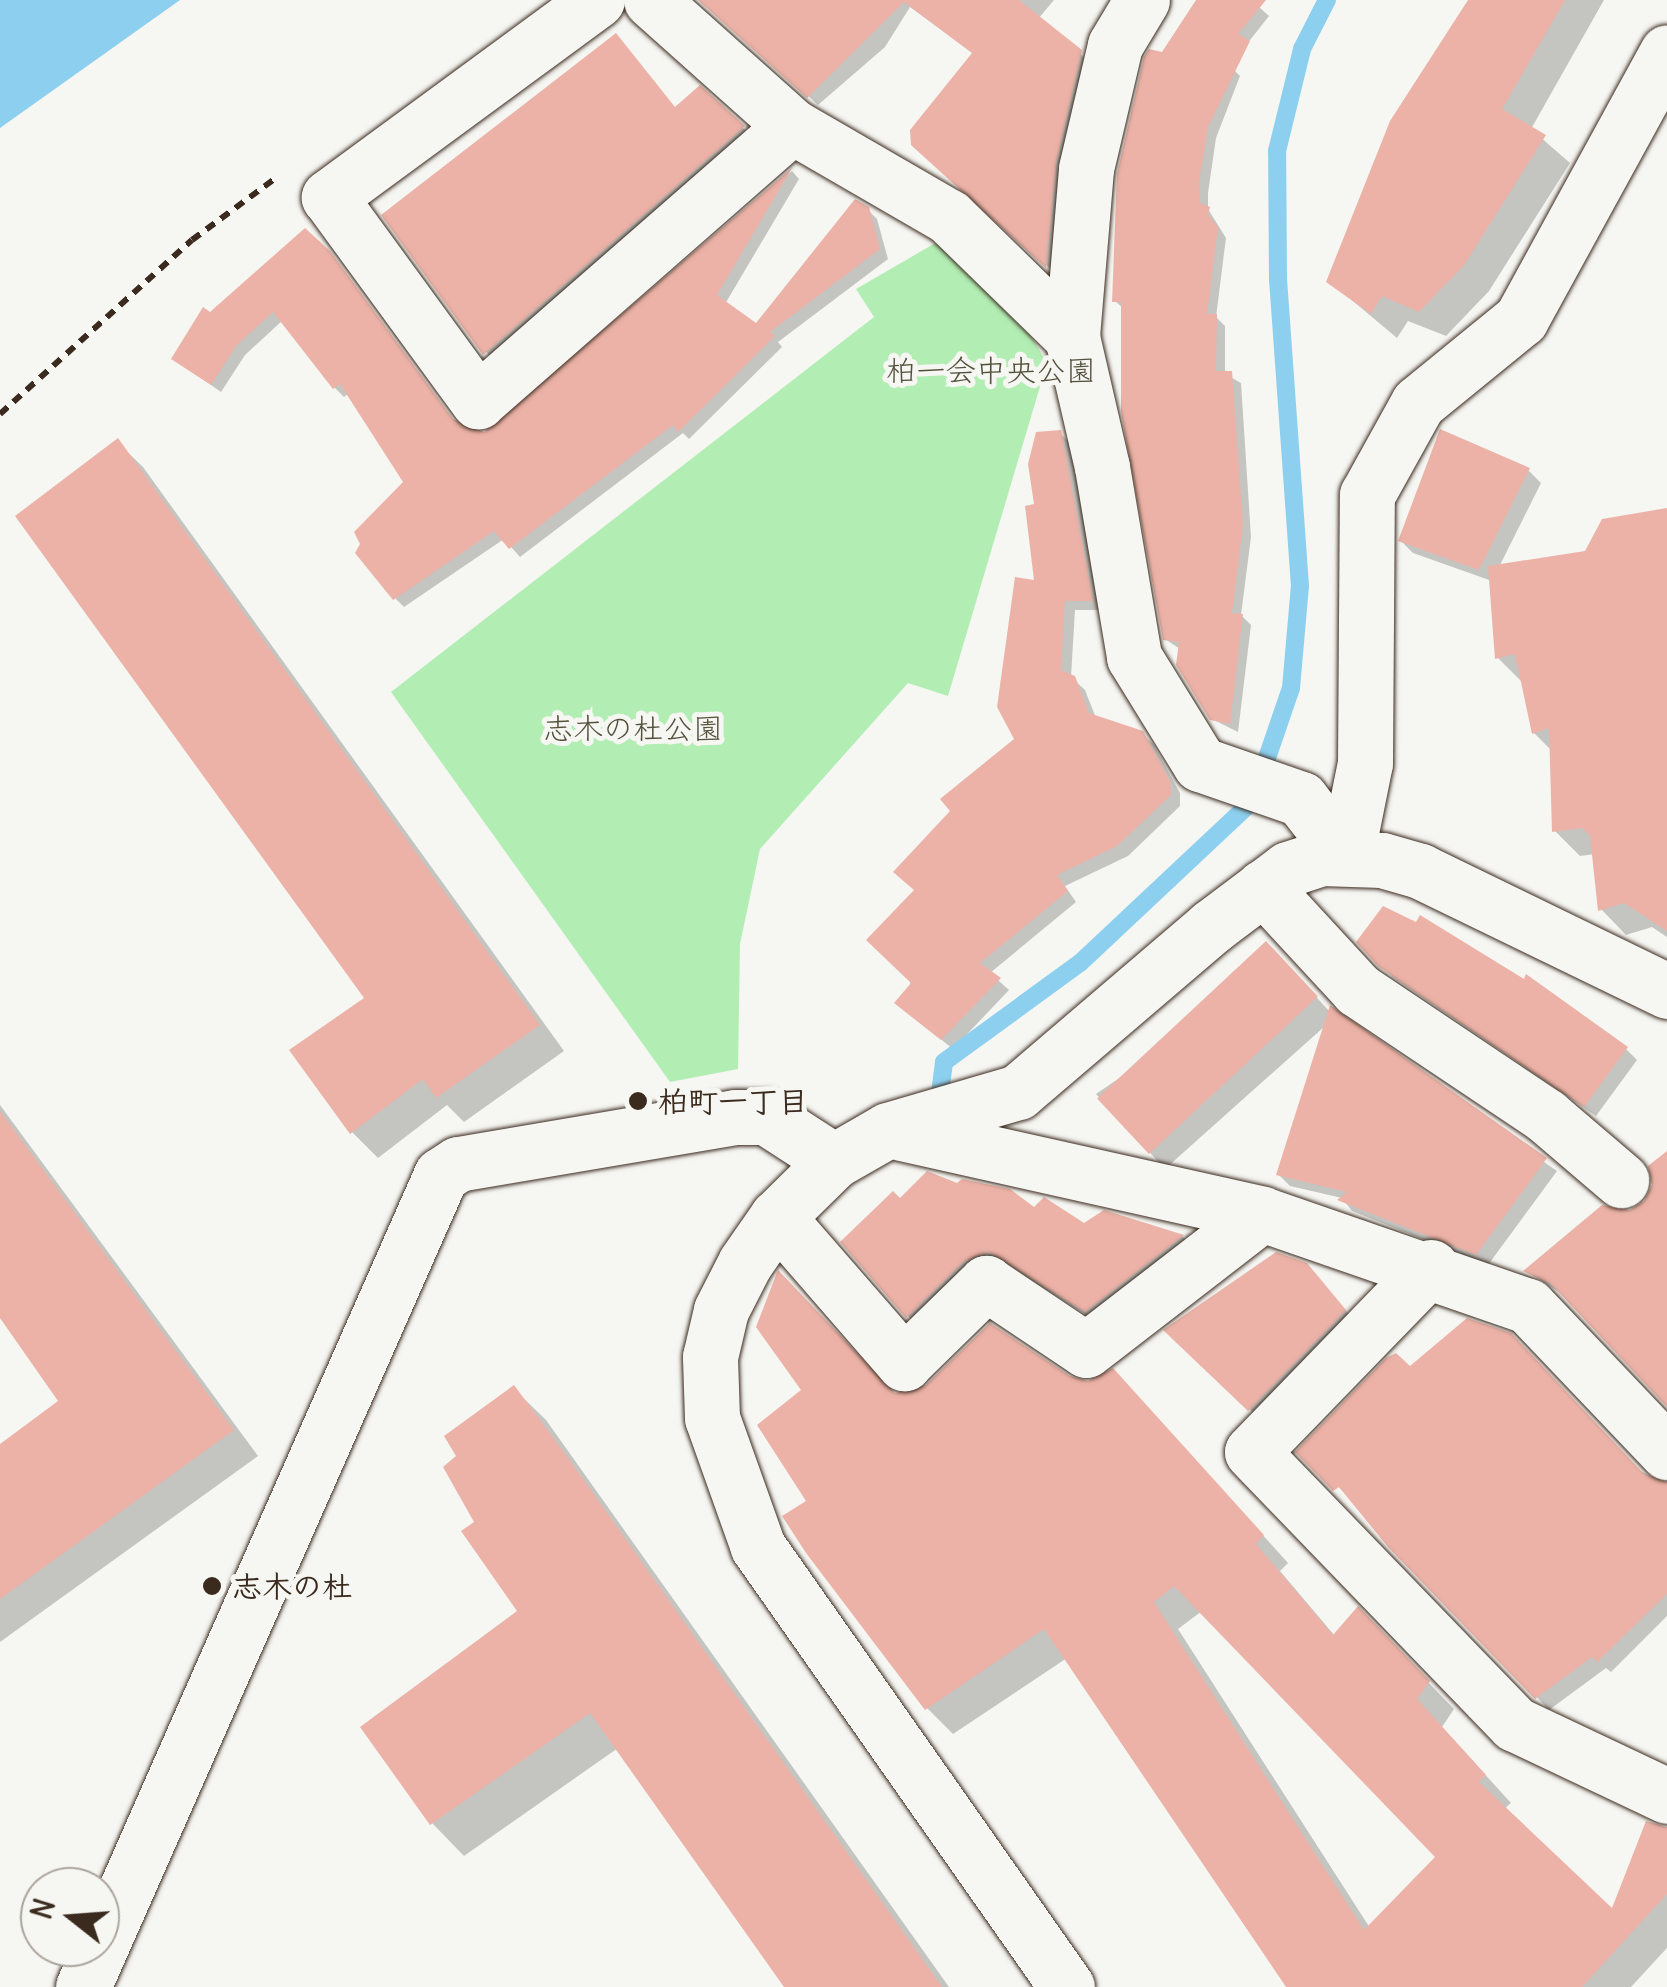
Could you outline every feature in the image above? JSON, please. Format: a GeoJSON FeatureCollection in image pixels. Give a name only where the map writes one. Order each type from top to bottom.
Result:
{"type":"FeatureCollection","features":[{"type":"Feature","properties":{"kind":"street"},"geometry":{"type":"LineString","coordinates":[[596,0],[330,198],[478,401],[792,126]]}},
{"type":"Feature","properties":{"kind":"street"},"geometry":{"type":"LineString","coordinates":[[651,0],[792,126],[949,217],[1072,337]]}},
{"type":"Feature","properties":{"kind":"street"},"geometry":{"type":"LineString","coordinates":[[1142,0],[1115,44],[1086,169],[1072,337],[1134,657],[1200,764],[1301,799],[1346,857]]}},
{"type":"Feature","properties":{"kind":"street"},"geometry":{"type":"LineString","coordinates":[[1346,857],[1365,763],[1367,495],[1418,403],[1521,320],[1667,52]]}},
{"type":"Feature","properties":{"kind":"street"},"geometry":{"type":"LineString","coordinates":[[1067,1987],[758,1547],[732,1485],[712,1418],[710,1356],[721,1310],[777,1217],[834,1161],[888,1130],[1018,1092],[1288,869],[1346,857],[1382,860],[1469,890],[1667,991]]}},
{"type":"Feature","properties":{"kind":"street"},"geometry":{"type":"LineString","coordinates":[[1263,887],[1358,990],[1546,1116],[1621,1180]]}},
{"type":"Feature","properties":{"kind":"street"},"geometry":{"type":"LineString","coordinates":[[83,1987],[441,1175],[458,1164],[736,1116],[766,1117],[834,1161]]}},
{"type":"Feature","properties":{"kind":"street"},"geometry":{"type":"LineString","coordinates":[[888,1130],[1262,1214],[1430,1267],[1528,1306],[1667,1452]]}},
{"type":"Feature","properties":{"kind":"street"},"geometry":{"type":"LineString","coordinates":[[777,1217],[904,1364],[986,1283],[1086,1350],[1262,1214]]}},
{"type":"Feature","properties":{"kind":"street"},"geometry":{"type":"LineString","coordinates":[[1430,1267],[1252,1452],[1515,1724],[1667,1796]]}},
{"type":"Feature","properties":{"kind":"path"},"geometry":{"type":"LineString","coordinates":[[0,414],[192,240],[286,171]]}},
{"type":"Feature","properties":{"kind":"green space","name":"志木の杜公園"},"geometry":{"type":"Polygon","coordinates":[[[944,238],[1003,289],[1047,363],[948,696],[908,683],[760,849],[740,944],[738,1069],[670,1082],[391,692],[874,317],[856,289],[944,238]]]}},
{"type":"Feature","properties":{"kind":"water"},"geometry":{"type":"Polygon","coordinates":[[[0,0],[180,0],[0,128],[0,0]]]}},
{"type":"Feature","properties":{"kind":"building"},"geometry":{"type":"Polygon","coordinates":[[[698,0],[1019,0],[1082,50],[1056,162],[1046,268],[911,145],[910,130],[972,53],[904,2],[807,98],[698,0]]]}},
{"type":"Feature","properties":{"kind":"building"},"geometry":{"type":"Polygon","coordinates":[[[1196,0],[1266,0],[1238,34],[1250,41],[1208,127],[1199,182],[1200,203],[1210,207],[1208,215],[1218,227],[1207,314],[1217,314],[1216,371],[1232,371],[1243,525],[1232,613],[1243,614],[1230,724],[1210,720],[1176,665],[1179,642],[1163,640],[1121,412],[1121,302],[1112,302],[1117,174],[1144,57],[1149,49],[1162,52],[1196,0]]]}},
{"type":"Feature","properties":{"kind":"building"},"geometry":{"type":"Polygon","coordinates":[[[1468,0],[1565,0],[1502,109],[1546,135],[1464,265],[1419,312],[1382,296],[1371,314],[1326,282],[1390,121],[1468,0]]]}},
{"type":"Feature","properties":{"kind":"building"},"geometry":{"type":"Polygon","coordinates":[[[616,33],[675,107],[700,85],[745,126],[483,355],[381,215],[616,33]]]}},
{"type":"Feature","properties":{"kind":"building"},"geometry":{"type":"Polygon","coordinates":[[[792,168],[717,295],[756,323],[855,199],[869,207],[880,249],[770,332],[775,336],[678,432],[673,425],[509,549],[494,531],[393,600],[355,553],[360,544],[354,532],[403,482],[340,384],[333,389],[273,312],[236,346],[211,385],[171,359],[203,307],[210,312],[305,228],[330,251],[453,419],[484,432],[792,168]]]}},
{"type":"Feature","properties":{"kind":"building"},"geometry":{"type":"Polygon","coordinates":[[[1440,429],[1530,468],[1479,570],[1398,541],[1440,429]]]}},
{"type":"Feature","properties":{"kind":"building"},"geometry":{"type":"Polygon","coordinates":[[[1061,430],[1093,601],[1065,601],[1061,670],[1075,676],[1089,713],[1143,731],[1170,781],[1171,795],[1117,846],[1057,875],[1068,891],[980,963],[1001,978],[941,1040],[894,1003],[911,983],[866,940],[914,890],[893,872],[950,811],[940,799],[1014,739],[997,707],[1015,577],[1034,580],[1025,506],[1034,504],[1028,464],[1036,432],[1061,430]]]}},
{"type":"Feature","properties":{"kind":"building"},"geometry":{"type":"Polygon","coordinates":[[[118,438],[540,1025],[436,1098],[423,1079],[350,1134],[289,1050],[364,998],[15,516],[118,438]]]}},
{"type":"Feature","properties":{"kind":"building"},"geometry":{"type":"Polygon","coordinates":[[[1667,508],[1667,931],[1624,903],[1598,911],[1590,836],[1582,828],[1552,832],[1549,728],[1532,734],[1515,654],[1495,659],[1488,566],[1585,551],[1602,519],[1667,508]]]}},
{"type":"Feature","properties":{"kind":"building"},"geometry":{"type":"Polygon","coordinates":[[[1383,906],[1416,922],[1420,915],[1524,979],[1526,974],[1628,1047],[1584,1107],[1378,966],[1356,942],[1383,906]]]}},
{"type":"Feature","properties":{"kind":"building"},"geometry":{"type":"Polygon","coordinates":[[[1266,941],[1318,997],[1149,1154],[1097,1099],[1266,941]]]}},
{"type":"Feature","properties":{"kind":"building"},"geometry":{"type":"Polygon","coordinates":[[[1330,1005],[1547,1158],[1476,1255],[1337,1200],[1347,1192],[1276,1175],[1330,1005]]]}},
{"type":"Feature","properties":{"kind":"building"},"geometry":{"type":"Polygon","coordinates":[[[0,1111],[234,1430],[0,1599],[0,1444],[58,1401],[0,1318],[0,1111]]]}},
{"type":"Feature","properties":{"kind":"building"},"geometry":{"type":"Polygon","coordinates":[[[1667,1151],[1667,1407],[1551,1284],[1523,1271],[1602,1205],[1630,1210],[1644,1201],[1652,1185],[1648,1166],[1667,1151]]]}},
{"type":"Feature","properties":{"kind":"building"},"geometry":{"type":"Polygon","coordinates":[[[927,1171],[957,1183],[962,1179],[1010,1189],[1034,1207],[1044,1197],[1084,1223],[1104,1210],[1184,1235],[1085,1312],[989,1252],[964,1261],[906,1318],[840,1242],[893,1191],[900,1198],[927,1171]]]}},
{"type":"Feature","properties":{"kind":"building"},"geometry":{"type":"Polygon","coordinates":[[[1276,1252],[1307,1263],[1346,1310],[1248,1411],[1163,1330],[1276,1252]]]}},
{"type":"Feature","properties":{"kind":"building"},"geometry":{"type":"Polygon","coordinates":[[[778,1270],[895,1393],[926,1385],[990,1323],[1070,1376],[1088,1381],[1113,1368],[1264,1535],[1256,1544],[1333,1635],[1358,1606],[1430,1681],[1417,1699],[1486,1775],[1479,1782],[1612,1908],[1646,1821],[1667,1827],[1667,1894],[1582,1987],[1286,1987],[1044,1629],[925,1710],[782,1516],[806,1501],[757,1425],[801,1390],[756,1327],[778,1270]],[[1174,1586],[1154,1602],[1364,1930],[1435,1857],[1174,1586]]]}},
{"type":"Feature","properties":{"kind":"building"},"geometry":{"type":"Polygon","coordinates":[[[1467,1318],[1511,1333],[1644,1474],[1667,1482],[1667,1594],[1597,1662],[1592,1657],[1535,1699],[1388,1547],[1339,1487],[1333,1491],[1295,1452],[1386,1358],[1396,1353],[1410,1366],[1467,1318]]]}},
{"type":"Feature","properties":{"kind":"building"},"geometry":{"type":"Polygon","coordinates":[[[514,1385],[942,1987],[784,1987],[590,1713],[430,1825],[360,1727],[517,1611],[461,1531],[474,1522],[443,1467],[456,1456],[444,1436],[514,1385]]]}},
{"type":"Feature","properties":{"kind":"waterway"},"geometry":{"type":"LineString","coordinates":[[1267,758],[1291,688],[1300,586],[1278,279],[1277,151],[1302,49],[1327,0]]}},
{"type":"Feature","properties":{"kind":"waterway"},"geometry":{"type":"LineString","coordinates":[[938,1109],[944,1062],[1080,963],[1261,793]]}},
{"type":"Feature","properties":{"kind":"place","name":"柏町一丁目"},"geometry":{"type":"Point","coordinates":[638,1101]}},
{"type":"Feature","properties":{"kind":"place","name":"志木の杜"},"geometry":{"type":"Point","coordinates":[212,1586]}},
{"type":"Feature","properties":{"kind":"park label","name":"柏一会中央公園"},"geometry":{"type":"Point","coordinates":[991,370]}}]}
